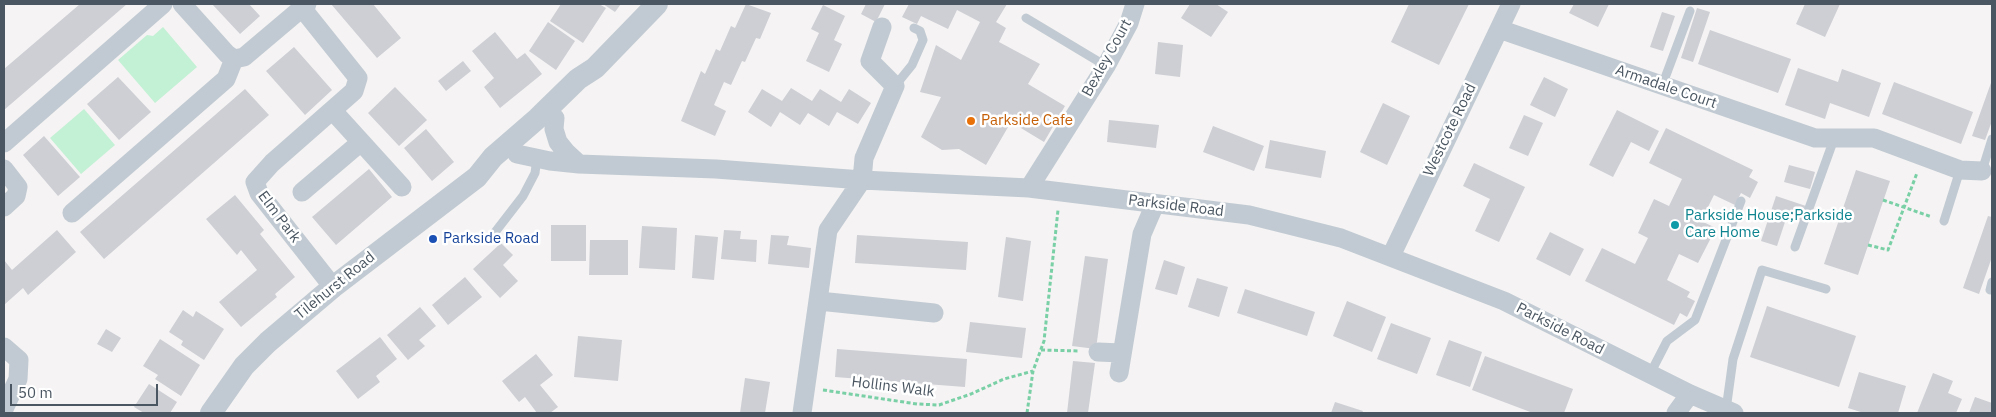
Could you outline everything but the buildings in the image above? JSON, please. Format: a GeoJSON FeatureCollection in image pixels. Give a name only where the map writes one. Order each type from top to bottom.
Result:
{"type":"FeatureCollection","features":[{"type":"Feature","properties":{"kind":"street"},"geometry":{"type":"LineString","coordinates":[[4,143],[164,4]]}},
{"type":"Feature","properties":{"kind":"street"},"geometry":{"type":"LineString","coordinates":[[72,213],[226,79],[234,60],[182,4]]}},
{"type":"Feature","properties":{"kind":"street","name":"Tilehurst Road"},"geometry":{"type":"LineString","coordinates":[[213,413],[244,366],[306,308],[477,177],[493,157],[538,118],[578,79],[595,68],[657,4]]}},
{"type":"Feature","properties":{"kind":"street","name":"Bexley Court"},"geometry":{"type":"LineString","coordinates":[[1029,188],[1106,66],[1128,23],[1135,4]]}},
{"type":"Feature","properties":{"kind":"street","name":"Westcote Road"},"geometry":{"type":"LineString","coordinates":[[1391,256],[1511,4]]}},
{"type":"Feature","properties":{"kind":"street","name":"Elm Park"},"geometry":{"type":"LineString","coordinates":[[234,60],[244,57],[305,6],[358,78],[354,91],[272,163],[255,182],[259,193],[333,287]]}},
{"type":"Feature","properties":{"kind":"street"},"geometry":{"type":"LineString","coordinates":[[802,413],[828,230],[862,180],[864,158],[895,86],[870,61],[882,27]]}},
{"type":"Feature","properties":{"kind":"street","name":"Armadale Court"},"geometry":{"type":"LineString","coordinates":[[1499,29],[1815,138],[1874,138],[1960,170],[1989,170]]}},
{"type":"Feature","properties":{"kind":"street","name":"Tilehurst Road"},"geometry":{"type":"LineString","coordinates":[[477,177],[527,156],[555,118],[584,88],[595,68]]}},
{"type":"Feature","properties":{"kind":"street"},"geometry":{"type":"LineString","coordinates":[[333,111],[402,187]]}},
{"type":"Feature","properties":{"kind":"street"},"geometry":{"type":"LineString","coordinates":[[555,118],[554,129],[558,142],[580,164]]}},
{"type":"Feature","properties":{"kind":"street"},"geometry":{"type":"LineString","coordinates":[[302,192],[361,142]]}},
{"type":"Feature","properties":{"kind":"street","name":"Parkside Road"},"geometry":{"type":"LineString","coordinates":[[527,156],[580,164],[716,169],[862,180],[1029,188],[1249,215],[1341,238],[1504,301],[1730,412]]}},
{"type":"Feature","properties":{"kind":"street"},"geometry":{"type":"LineString","coordinates":[[4,169],[18,187],[16,196],[4,208]]}},
{"type":"Feature","properties":{"kind":"street"},"geometry":{"type":"LineString","coordinates":[[1119,372],[1142,234],[1155,204]]}},
{"type":"Feature","properties":{"kind":"street"},"geometry":{"type":"LineString","coordinates":[[819,301],[934,313]]}},
{"type":"Feature","properties":{"kind":"street"},"geometry":{"type":"LineString","coordinates":[[4,347],[19,360],[18,379],[4,409]]}},
{"type":"Feature","properties":{"kind":"street"},"geometry":{"type":"LineString","coordinates":[[1098,352],[1121,352]]}},
{"type":"Feature","properties":{"kind":"street"},"geometry":{"type":"LineString","coordinates":[[1676,413],[1690,394]]}},
{"type":"Feature","properties":{"kind":"lane"},"geometry":{"type":"LineString","coordinates":[[1662,86],[1690,11]]}},
{"type":"Feature","properties":{"kind":"lane"},"geometry":{"type":"LineString","coordinates":[[1026,18],[1106,66]]}},
{"type":"Feature","properties":{"kind":"lane"},"geometry":{"type":"LineString","coordinates":[[895,86],[912,65],[923,40],[920,31],[914,28]]}},
{"type":"Feature","properties":{"kind":"lane"},"geometry":{"type":"LineString","coordinates":[[1795,247],[1834,139]]}},
{"type":"Feature","properties":{"kind":"lane"},"geometry":{"type":"LineString","coordinates":[[1989,170],[1992,140]]}},
{"type":"Feature","properties":{"kind":"lane"},"geometry":{"type":"LineString","coordinates":[[490,240],[523,196],[535,173],[527,156]]}},
{"type":"Feature","properties":{"kind":"lane"},"geometry":{"type":"LineString","coordinates":[[1944,222],[1960,170]]}},
{"type":"Feature","properties":{"kind":"lane"},"geometry":{"type":"LineString","coordinates":[[1650,374],[1667,340],[1695,320],[1741,202]]}},
{"type":"Feature","properties":{"kind":"lane"},"geometry":{"type":"LineString","coordinates":[[1730,412],[1733,359],[1762,270],[1826,289]]}},
{"type":"Feature","properties":{"kind":"path"},"geometry":{"type":"LineString","coordinates":[[1868,245],[1888,250],[1923,156]]}},
{"type":"Feature","properties":{"kind":"path"},"geometry":{"type":"LineString","coordinates":[[1027,413],[1033,371],[1044,341],[1059,191]]}},
{"type":"Feature","properties":{"kind":"path"},"geometry":{"type":"LineString","coordinates":[[1883,200],[1944,222]]}},
{"type":"Feature","properties":{"kind":"path"},"geometry":{"type":"LineString","coordinates":[[1041,350],[1098,352]]}},
{"type":"Feature","properties":{"kind":"path","name":"Hollins Walk"},"geometry":{"type":"LineString","coordinates":[[806,386],[917,404],[939,405],[971,394],[1004,379],[1033,371]]}},
{"type":"Feature","properties":{"kind":"green space"},"geometry":{"type":"Polygon","coordinates":[[[163,27],[197,67],[155,103],[118,60],[147,35],[153,36],[163,27]]]}},
{"type":"Feature","properties":{"kind":"green space"},"geometry":{"type":"Polygon","coordinates":[[[84,109],[115,145],[81,174],[50,138],[84,109]]]}},
{"type":"Feature","properties":{"kind":"place","name":"Parkside Cafe"},"geometry":{"type":"Point","coordinates":[971,121]}},
{"type":"Feature","properties":{"kind":"place","name":"Parkside House;Parkside Care Home"},"geometry":{"type":"Point","coordinates":[1675,225]}},
{"type":"Feature","properties":{"kind":"place","name":"Parkside Road"},"geometry":{"type":"Point","coordinates":[433,239]}}]}
